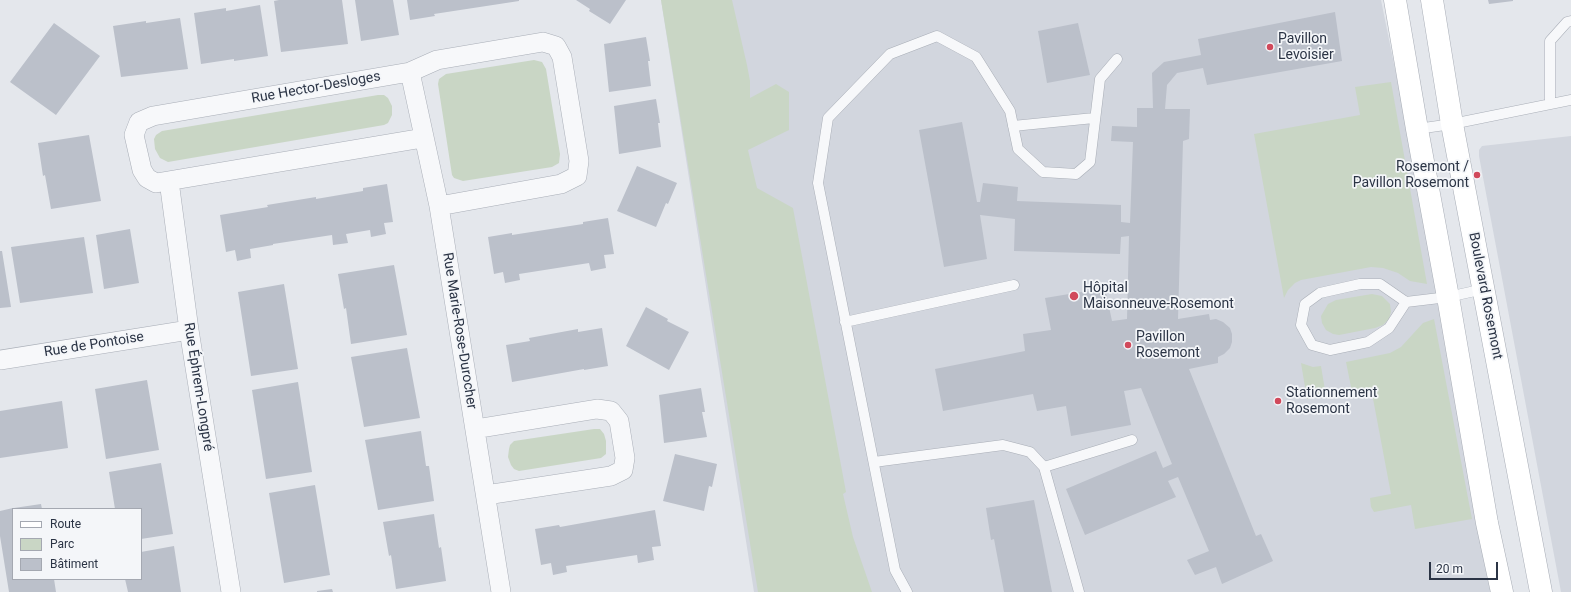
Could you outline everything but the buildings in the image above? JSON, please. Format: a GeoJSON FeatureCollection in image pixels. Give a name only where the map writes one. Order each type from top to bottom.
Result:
{"type":"FeatureCollection","features":[{"type":"Feature","properties":{"kind":"main road"},"geometry":{"type":"LineString","coordinates":[[1395,0],[1487,523],[1502,592]]}},
{"type":"Feature","properties":{"kind":"main road","name":"Boulevard Rosemont"},"geometry":{"type":"LineString","coordinates":[[1432,0],[1452,124],[1541,592]]}},
{"type":"Feature","properties":{"kind":"street","name":"Rue Hector-Desloges"},"geometry":{"type":"LineString","coordinates":[[423,138],[156,183],[147,178],[142,170],[134,135],[139,122],[153,116],[410,72],[437,60],[543,42],[556,46],[562,57],[579,161],[577,176],[561,184],[439,206]]}},
{"type":"Feature","properties":{"kind":"street","name":"Rue Marie-Rose-Durocher"},"geometry":{"type":"LineString","coordinates":[[410,72],[423,138],[439,206],[501,592]]}},
{"type":"Feature","properties":{"kind":"street","name":"Rue Éphrem-Longpré"},"geometry":{"type":"LineString","coordinates":[[169,181],[189,330],[231,592]]}},
{"type":"Feature","properties":{"kind":"street","name":"Rue de Pontoise"},"geometry":{"type":"LineString","coordinates":[[0,360],[189,330]]}},
{"type":"Feature","properties":{"kind":"street"},"geometry":{"type":"LineString","coordinates":[[475,429],[597,409],[611,411],[619,421],[625,458],[623,470],[611,476],[486,495]]}},
{"type":"Feature","properties":{"kind":"lane"},"geometry":{"type":"LineString","coordinates":[[1550,103],[1550,41],[1567,22],[1571,21]]}},
{"type":"Feature","properties":{"kind":"lane"},"geometry":{"type":"LineString","coordinates":[[907,592],[895,570],[818,183],[828,118],[890,54],[937,36],[976,57],[1010,111],[1018,149],[1043,172],[1076,174],[1090,162],[1094,118],[1100,79],[1117,59]]}},
{"type":"Feature","properties":{"kind":"lane"},"geometry":{"type":"LineString","coordinates":[[1417,129],[1452,124],[1550,103],[1571,100]]}},
{"type":"Feature","properties":{"kind":"lane"},"geometry":{"type":"LineString","coordinates":[[1013,126],[1094,118]]}},
{"type":"Feature","properties":{"kind":"lane"},"geometry":{"type":"LineString","coordinates":[[845,322],[1014,284]]}},
{"type":"Feature","properties":{"kind":"lane"},"geometry":{"type":"LineString","coordinates":[[1406,302],[1389,328],[1368,342],[1345,347],[1330,350],[1312,344],[1300,324],[1305,304],[1320,293],[1360,284],[1380,284],[1406,302],[1448,297],[1484,290]]}},
{"type":"Feature","properties":{"kind":"lane"},"geometry":{"type":"LineString","coordinates":[[1044,467],[1132,440]]}},
{"type":"Feature","properties":{"kind":"lane"},"geometry":{"type":"LineString","coordinates":[[874,462],[1003,445],[1030,452],[1044,467],[1079,592]]}},
{"type":"Feature","properties":{"kind":"shaded area","name":"Hôpital Maisonneuve-Rosemont"},"geometry":{"type":"Polygon","coordinates":[[[661,0],[1381,0],[1501,592],[754,592],[661,0]]]}},
{"type":"Feature","properties":{"kind":"shaded area"},"geometry":{"type":"Polygon","coordinates":[[[1571,136],[1571,592],[1561,592],[1479,150],[1482,146],[1571,136]]]}},
{"type":"Feature","properties":{"kind":"green space"},"geometry":{"type":"Polygon","coordinates":[[[661,0],[732,0],[750,81],[750,98],[776,84],[789,92],[789,130],[748,150],[757,188],[793,208],[846,492],[843,494],[853,537],[872,592],[758,592],[661,0]]]}},
{"type":"Feature","properties":{"kind":"green space"},"geometry":{"type":"Polygon","coordinates":[[[534,60],[542,62],[546,69],[560,154],[559,163],[552,167],[463,181],[454,178],[452,175],[438,84],[439,79],[446,74],[534,60]]]}},
{"type":"Feature","properties":{"kind":"green space"},"geometry":{"type":"Polygon","coordinates":[[[1391,82],[1427,284],[1410,281],[1398,273],[1383,268],[1371,267],[1301,280],[1295,283],[1288,290],[1284,298],[1254,134],[1360,115],[1355,87],[1391,82]]]}},
{"type":"Feature","properties":{"kind":"green space"},"geometry":{"type":"Polygon","coordinates":[[[384,95],[388,98],[392,106],[392,115],[388,123],[384,125],[168,162],[160,158],[155,149],[154,139],[156,135],[162,131],[384,95]]]}},
{"type":"Feature","properties":{"kind":"green space"},"geometry":{"type":"Polygon","coordinates":[[[1372,294],[1382,296],[1390,304],[1391,312],[1389,319],[1383,325],[1339,335],[1333,334],[1326,330],[1322,323],[1321,316],[1328,304],[1336,300],[1372,294]]]}},
{"type":"Feature","properties":{"kind":"green space"},"geometry":{"type":"Polygon","coordinates":[[[1434,319],[1472,519],[1415,529],[1411,505],[1374,512],[1371,507],[1370,498],[1391,494],[1371,388],[1352,392],[1346,362],[1390,353],[1401,347],[1423,323],[1434,319]]]}},
{"type":"Feature","properties":{"kind":"green space"},"geometry":{"type":"Polygon","coordinates":[[[1301,363],[1313,367],[1321,366],[1326,396],[1307,399],[1301,363]]]}},
{"type":"Feature","properties":{"kind":"green space"},"geometry":{"type":"Polygon","coordinates":[[[600,429],[604,434],[606,441],[606,454],[601,458],[519,471],[514,469],[511,465],[508,457],[509,449],[510,445],[514,441],[600,429]]]}},
{"type":"Feature","properties":{"kind":"place","name":"Pavillon Levoisier"},"geometry":{"type":"Point","coordinates":[1270,47]}},
{"type":"Feature","properties":{"kind":"place","name":"Rosemont / Pavillon Rosemont"},"geometry":{"type":"Point","coordinates":[1477,175]}},
{"type":"Feature","properties":{"kind":"place","name":"Hôpital Maisonneuve-Rosemont"},"geometry":{"type":"Point","coordinates":[1074,296]}},
{"type":"Feature","properties":{"kind":"place","name":"Pavillon Rosemont"},"geometry":{"type":"Point","coordinates":[1128,345]}},
{"type":"Feature","properties":{"kind":"place","name":"Stationnement Rosemont"},"geometry":{"type":"Point","coordinates":[1278,401]}}]}
